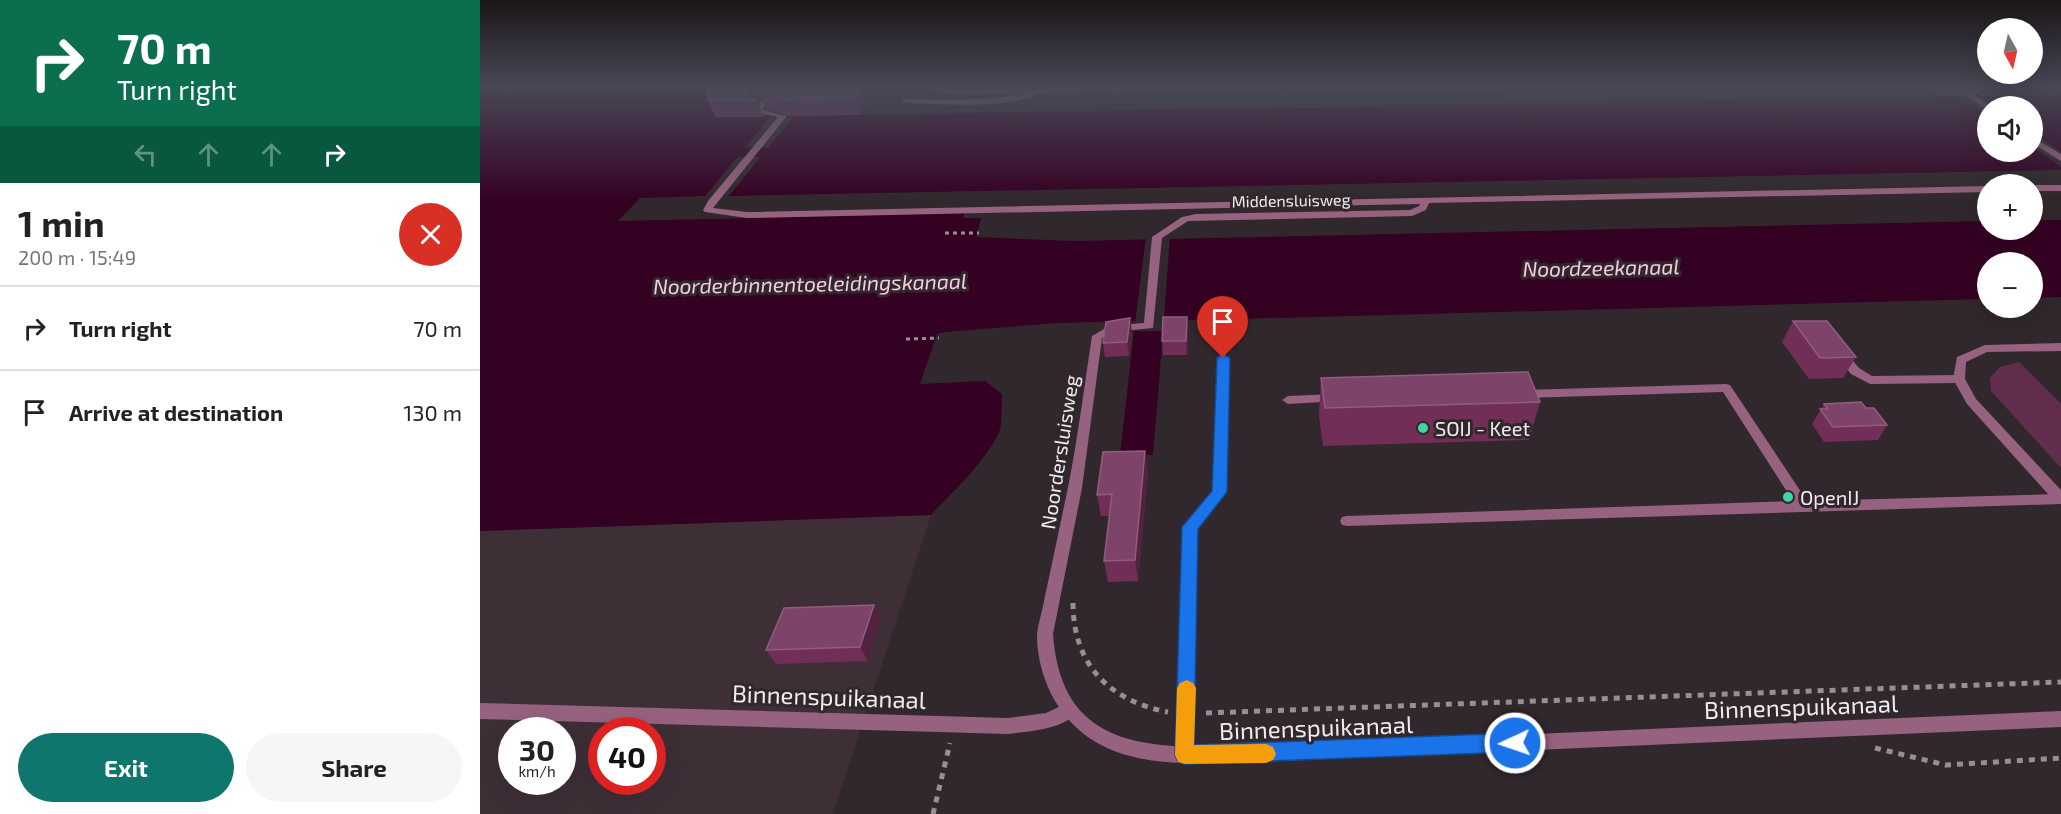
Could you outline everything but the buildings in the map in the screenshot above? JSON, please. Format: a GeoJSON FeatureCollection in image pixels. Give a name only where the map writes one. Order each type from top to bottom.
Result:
{"type":"FeatureCollection","features":[{"type":"Feature","properties":{"kind":"street"},"geometry":{"type":"LineString","coordinates":[[776,124],[708,210],[747,215],[1977,189]]}},
{"type":"Feature","properties":{"kind":"street"},"geometry":{"type":"LineString","coordinates":[[2043,146],[2061,158]]}},
{"type":"Feature","properties":{"kind":"street"},"geometry":{"type":"LineString","coordinates":[[2043,188],[2061,188]]}},
{"type":"Feature","properties":{"kind":"street","name":"Middensluisweg"},"geometry":{"type":"LineString","coordinates":[[1157,237],[1172,226],[1196,216],[1412,213],[1423,208],[1425,201]]}},
{"type":"Feature","properties":{"kind":"street","name":"Noordersluisweg"},"geometry":{"type":"LineString","coordinates":[[1069,710],[1057,694],[1049,673],[1045,633],[1076,488],[1097,336],[1109,329],[1149,326],[1157,237]]}},
{"type":"Feature","properties":{"kind":"street"},"geometry":{"type":"LineString","coordinates":[[1834,344],[1855,371],[1870,380],[1959,379]]}},
{"type":"Feature","properties":{"kind":"street"},"geometry":{"type":"LineString","coordinates":[[2061,347],[1985,348],[1961,360],[1959,379],[1971,401],[2061,499]]}},
{"type":"Feature","properties":{"kind":"street"},"geometry":{"type":"LineString","coordinates":[[1185,755],[1190,527],[1220,492],[1223,358]]}},
{"type":"Feature","properties":{"kind":"street"},"geometry":{"type":"LineString","coordinates":[[1501,394],[1726,387],[1803,506]]}},
{"type":"Feature","properties":{"kind":"street"},"geometry":{"type":"LineString","coordinates":[[1288,400],[1347,398]]}},
{"type":"Feature","properties":{"kind":"street"},"geometry":{"type":"LineString","coordinates":[[1347,521],[2061,499]]}},
{"type":"Feature","properties":{"kind":"street","name":"Binnenspuikanaal"},"geometry":{"type":"LineString","coordinates":[[480,711],[1025,724],[1047,721],[1069,710],[1097,733],[1131,749],[1185,755],[2061,719]]}},
{"type":"Feature","properties":{"kind":"path"},"geometry":{"type":"LineString","coordinates":[[945,233],[979,233]]}},
{"type":"Feature","properties":{"kind":"path"},"geometry":{"type":"LineString","coordinates":[[906,339],[939,338]]}},
{"type":"Feature","properties":{"kind":"path"},"geometry":{"type":"LineString","coordinates":[[1073,597],[1076,644],[1092,672],[1106,684],[1142,705],[1163,711],[1186,713],[2061,682]]}},
{"type":"Feature","properties":{"kind":"path"},"geometry":{"type":"LineString","coordinates":[[933,814],[954,724]]}},
{"type":"Feature","properties":{"kind":"path"},"geometry":{"type":"LineString","coordinates":[[1872,747],[1946,765],[2061,758]]}},
{"type":"Feature","properties":{"kind":"shaded area"},"geometry":{"type":"Polygon","coordinates":[[[2019,362],[2061,404],[2061,468],[1991,391],[1990,378],[2000,367],[2019,362]]]}},
{"type":"Feature","properties":{"kind":"shaded area"},"geometry":{"type":"Polygon","coordinates":[[[931,515],[833,814],[480,814],[480,531],[931,515]]]}},
{"type":"Feature","properties":{"kind":"water","name":"Noorderbinnentoeleidingskanaal"},"geometry":{"type":"Polygon","coordinates":[[[480,124],[764,124],[705,196],[640,198],[618,221],[965,213],[963,218],[981,218],[976,237],[1074,241],[1977,221],[1977,240],[2043,240],[2043,220],[2061,220],[2061,297],[2043,298],[2043,252],[1977,252],[1977,299],[1164,321],[1153,455],[1120,456],[1135,321],[1057,323],[945,332],[937,334],[920,384],[985,381],[1002,394],[1001,419],[999,432],[985,455],[931,515],[480,531],[480,124]]]}},
{"type":"Feature","properties":{"kind":"water"},"geometry":{"type":"Polygon","coordinates":[[[787,124],[1977,124],[1977,162],[2043,162],[2043,154],[2061,167],[2061,170],[729,196],[787,124]]]}},
{"type":"Feature","properties":{"kind":"water"},"geometry":{"type":"Polygon","coordinates":[[[2043,124],[2061,124],[2061,152],[2043,139],[2043,124]]]}},
{"type":"Feature","properties":{"kind":"pier"},"geometry":{"type":"Polygon","coordinates":[[[1170,236],[1163,331],[1134,331],[1146,237],[1170,236]]]}},
{"type":"Feature","properties":{"kind":"waterway","name":"Noordzeekanaal"},"geometry":{"type":"LineString","coordinates":[[710,153],[796,152]]}},
{"type":"Feature","properties":{"kind":"slow traffic"},"geometry":{"type":"LineString","coordinates":[[1187,688],[1185,755],[1266,754]]}},
{"type":"Feature","properties":{"kind":"place","name":"SOIJ - Keet"},"geometry":{"type":"Point","coordinates":[1423,428]}},
{"type":"Feature","properties":{"kind":"place","name":"OpenIJ"},"geometry":{"type":"Point","coordinates":[1788,497]}},
{"type":"Feature","properties":{"kind":"route"},"geometry":{"type":"LineString","coordinates":[[1223,358],[1220,492],[1190,527],[1185,755],[1515,743]]}}]}
